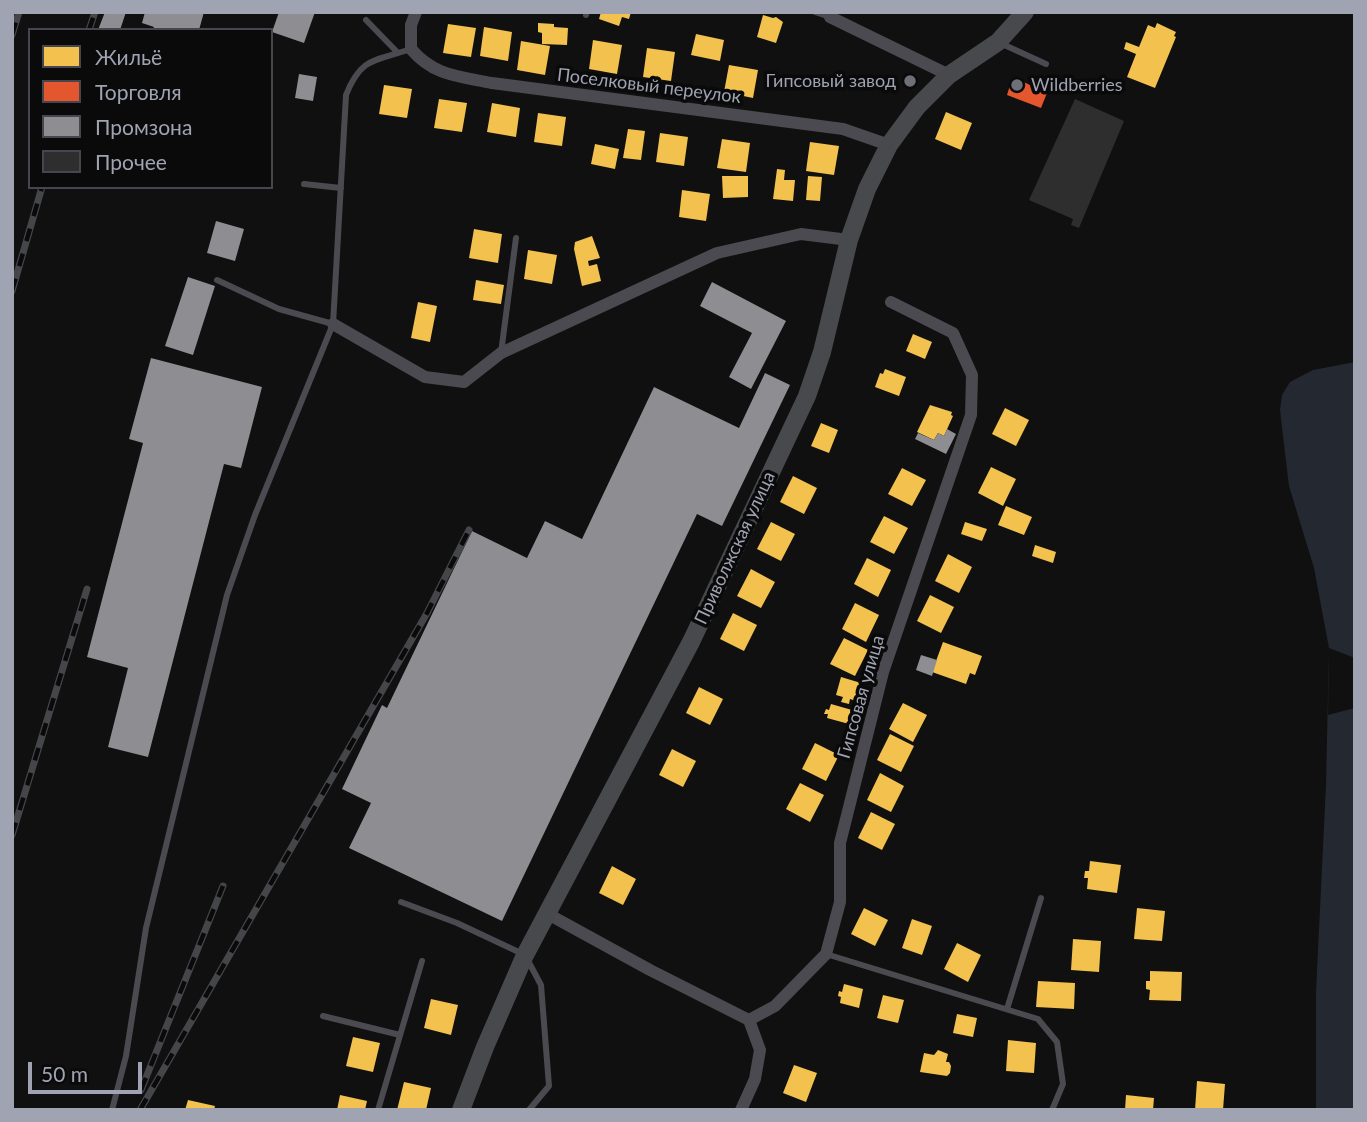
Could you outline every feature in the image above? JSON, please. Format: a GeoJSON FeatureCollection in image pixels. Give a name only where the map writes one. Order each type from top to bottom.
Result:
{"type":"FeatureCollection","features":[{"type":"Feature","properties":{"kind":"main road","name":"Приволжская улица"},"geometry":{"type":"LineString","coordinates":[[465,1108],[485,1047],[525,956],[691,642],[807,396],[822,352],[849,240],[867,189],[889,145],[916,107],[949,75],[998,42],[1025,12]]}},
{"type":"Feature","properties":{"kind":"street"},"geometry":{"type":"LineString","coordinates":[[411,49],[411,25],[416,12]]}},
{"type":"Feature","properties":{"kind":"street"},"geometry":{"type":"LineString","coordinates":[[831,15],[949,75]]}},
{"type":"Feature","properties":{"kind":"street","name":"Поселковый переулок"},"geometry":{"type":"LineString","coordinates":[[411,49],[423,63],[441,73],[492,83],[843,129],[889,145]]}},
{"type":"Feature","properties":{"kind":"street"},"geometry":{"type":"LineString","coordinates":[[333,324],[425,377],[464,382],[501,353],[717,253],[802,234],[849,240]]}},
{"type":"Feature","properties":{"kind":"street","name":"Гипсовая улица"},"geometry":{"type":"LineString","coordinates":[[749,1020],[775,1006],[826,954],[840,902],[840,843],[883,672],[971,415],[972,375],[953,333],[891,302]]}},
{"type":"Feature","properties":{"kind":"street"},"geometry":{"type":"LineString","coordinates":[[546,913],[749,1020],[760,1050],[755,1079],[741,1110]]}},
{"type":"Feature","properties":{"kind":"lane"},"geometry":{"type":"LineString","coordinates":[[815,12],[831,15]]}},
{"type":"Feature","properties":{"kind":"lane"},"geometry":{"type":"LineString","coordinates":[[366,20],[398,53]]}},
{"type":"Feature","properties":{"kind":"lane"},"geometry":{"type":"LineString","coordinates":[[998,42],[1046,64]]}},
{"type":"Feature","properties":{"kind":"lane"},"geometry":{"type":"LineString","coordinates":[[112,1110],[126,1056],[146,928],[227,595],[255,515],[333,324],[346,95],[353,77],[363,65],[411,49]]}},
{"type":"Feature","properties":{"kind":"lane"},"geometry":{"type":"LineString","coordinates":[[304,184],[341,188]]}},
{"type":"Feature","properties":{"kind":"lane"},"geometry":{"type":"LineString","coordinates":[[501,353],[516,238]]}},
{"type":"Feature","properties":{"kind":"lane"},"geometry":{"type":"LineString","coordinates":[[217,280],[279,309],[333,324]]}},
{"type":"Feature","properties":{"kind":"lane"},"geometry":{"type":"LineString","coordinates":[[1007,1009],[1041,898]]}},
{"type":"Feature","properties":{"kind":"lane"},"geometry":{"type":"LineString","coordinates":[[401,902],[457,923],[525,956],[541,985],[549,1086],[530,1110]]}},
{"type":"Feature","properties":{"kind":"lane"},"geometry":{"type":"LineString","coordinates":[[826,954],[1038,1018],[1057,1042],[1063,1084],[1052,1110]]}},
{"type":"Feature","properties":{"kind":"lane"},"geometry":{"type":"LineString","coordinates":[[379,1110],[422,961]]}},
{"type":"Feature","properties":{"kind":"lane"},"geometry":{"type":"LineString","coordinates":[[323,1016],[400,1035]]}},
{"type":"Feature","properties":{"kind":"shaded area"},"geometry":{"type":"Polygon","coordinates":[[[1355,362],[1355,1110],[1316,1110],[1316,992],[1326,785],[1329,648],[1314,568],[1289,486],[1280,410],[1282,395],[1290,382],[1313,370],[1355,362]]]}},
{"type":"Feature","properties":{"kind":"pier"},"geometry":{"type":"Polygon","coordinates":[[[1329,648],[1355,658],[1355,708],[1328,715],[1329,648]]]}},
{"type":"Feature","properties":{"kind":"building: Жильё"},"geometry":{"type":"Polygon","coordinates":[[[601,12],[631,12],[629,19],[622,17],[619,26],[599,19],[601,12]]]}},
{"type":"Feature","properties":{"kind":"building: Жильё"},"geometry":{"type":"Polygon","coordinates":[[[763,15],[776,17],[783,22],[776,43],[757,37],[763,15]]]}},
{"type":"Feature","properties":{"kind":"building: Жильё"},"geometry":{"type":"Polygon","coordinates":[[[538,23],[568,28],[567,45],[542,44],[538,23]]]}},
{"type":"Feature","properties":{"kind":"building: Жильё"},"geometry":{"type":"Polygon","coordinates":[[[1157,23],[1176,32],[1176,37],[1155,88],[1127,77],[1136,54],[1124,49],[1126,42],[1139,47],[1148,25],[1155,28],[1157,23]]]}},
{"type":"Feature","properties":{"kind":"building: Жильё"},"geometry":{"type":"Polygon","coordinates":[[[448,24],[476,28],[471,57],[443,53],[448,24]]]}},
{"type":"Feature","properties":{"kind":"building: Жильё"},"geometry":{"type":"Polygon","coordinates":[[[484,27],[512,32],[508,61],[480,56],[484,27]]]}},
{"type":"Feature","properties":{"kind":"building: Жильё"},"geometry":{"type":"Polygon","coordinates":[[[696,34],[724,40],[720,61],[691,55],[696,34]]]}},
{"type":"Feature","properties":{"kind":"building: Жильё"},"geometry":{"type":"Polygon","coordinates":[[[593,40],[622,45],[617,74],[589,69],[593,40]]]}},
{"type":"Feature","properties":{"kind":"building: Жильё"},"geometry":{"type":"Polygon","coordinates":[[[521,41],[550,46],[545,75],[517,70],[521,41]]]}},
{"type":"Feature","properties":{"kind":"building: Жильё"},"geometry":{"type":"Polygon","coordinates":[[[647,48],[675,52],[671,81],[643,77],[647,48]]]}},
{"type":"Feature","properties":{"kind":"building: Жильё"},"geometry":{"type":"Polygon","coordinates":[[[729,65],[758,70],[753,98],[724,92],[729,65]]]}},
{"type":"Feature","properties":{"kind":"building: Жильё"},"geometry":{"type":"Polygon","coordinates":[[[384,85],[412,89],[407,118],[379,114],[384,85]]]}},
{"type":"Feature","properties":{"kind":"building: Жильё"},"geometry":{"type":"Polygon","coordinates":[[[439,99],[467,103],[462,132],[434,128],[439,99]]]}},
{"type":"Feature","properties":{"kind":"building: Жильё"},"geometry":{"type":"Polygon","coordinates":[[[492,103],[520,108],[516,137],[487,132],[492,103]]]}},
{"type":"Feature","properties":{"kind":"building: Жильё"},"geometry":{"type":"Polygon","coordinates":[[[946,112],[972,123],[961,150],[935,139],[946,112]]]}},
{"type":"Feature","properties":{"kind":"building: Жильё"},"geometry":{"type":"Polygon","coordinates":[[[538,113],[566,117],[562,146],[534,142],[538,113]]]}},
{"type":"Feature","properties":{"kind":"building: Жильё"},"geometry":{"type":"Polygon","coordinates":[[[628,129],[645,131],[641,160],[623,158],[628,129]]]}},
{"type":"Feature","properties":{"kind":"building: Жильё"},"geometry":{"type":"Polygon","coordinates":[[[660,133],[688,137],[684,166],[656,162],[660,133]]]}},
{"type":"Feature","properties":{"kind":"building: Жильё"},"geometry":{"type":"Polygon","coordinates":[[[722,139],[750,143],[746,172],[717,168],[722,139]]]}},
{"type":"Feature","properties":{"kind":"building: Жильё"},"geometry":{"type":"Polygon","coordinates":[[[810,142],[839,146],[834,175],[806,171],[810,142]]]}},
{"type":"Feature","properties":{"kind":"building: Жильё"},"geometry":{"type":"Polygon","coordinates":[[[595,144],[619,149],[615,169],[591,164],[595,144]]]}},
{"type":"Feature","properties":{"kind":"building: Жильё"},"geometry":{"type":"Polygon","coordinates":[[[777,169],[785,170],[784,180],[795,180],[793,201],[773,199],[777,169]]]}},
{"type":"Feature","properties":{"kind":"building: Жильё"},"geometry":{"type":"Polygon","coordinates":[[[722,176],[748,176],[748,197],[723,198],[722,176]]]}},
{"type":"Feature","properties":{"kind":"building: Жильё"},"geometry":{"type":"Polygon","coordinates":[[[808,176],[822,177],[820,201],[806,200],[808,176]]]}},
{"type":"Feature","properties":{"kind":"building: Жильё"},"geometry":{"type":"Polygon","coordinates":[[[682,190],[710,194],[706,221],[679,217],[682,190]]]}},
{"type":"Feature","properties":{"kind":"building: Жильё"},"geometry":{"type":"Polygon","coordinates":[[[474,229],[502,234],[498,263],[469,258],[474,229]]]}},
{"type":"Feature","properties":{"kind":"building: Жильё"},"geometry":{"type":"Polygon","coordinates":[[[592,236],[600,258],[588,261],[589,266],[597,264],[601,281],[582,286],[575,242],[592,236]]]}},
{"type":"Feature","properties":{"kind":"building: Жильё"},"geometry":{"type":"Polygon","coordinates":[[[528,250],[557,255],[552,284],[524,279],[528,250]]]}},
{"type":"Feature","properties":{"kind":"building: Жильё"},"geometry":{"type":"Polygon","coordinates":[[[476,280],[504,285],[501,304],[473,300],[476,280]]]}},
{"type":"Feature","properties":{"kind":"building: Жильё"},"geometry":{"type":"Polygon","coordinates":[[[418,302],[437,306],[430,342],[411,338],[418,302]]]}},
{"type":"Feature","properties":{"kind":"building: Жильё"},"geometry":{"type":"Polygon","coordinates":[[[913,334],[932,342],[925,359],[906,351],[913,334]]]}},
{"type":"Feature","properties":{"kind":"building: Жильё"},"geometry":{"type":"Polygon","coordinates":[[[885,369],[906,377],[899,396],[875,387],[880,373],[883,374],[885,369]]]}},
{"type":"Feature","properties":{"kind":"building: Жильё"},"geometry":{"type":"Polygon","coordinates":[[[930,405],[952,412],[953,416],[944,436],[938,433],[934,440],[917,432],[930,405]]]}},
{"type":"Feature","properties":{"kind":"building: Жильё"},"geometry":{"type":"Polygon","coordinates":[[[1005,408],[1029,420],[1016,446],[992,434],[1005,408]]]}},
{"type":"Feature","properties":{"kind":"building: Жильё"},"geometry":{"type":"Polygon","coordinates":[[[821,423],[838,430],[829,453],[811,446],[821,423]]]}},
{"type":"Feature","properties":{"kind":"building: Жильё"},"geometry":{"type":"Polygon","coordinates":[[[991,467],[1016,479],[1003,506],[978,493],[991,467]]]}},
{"type":"Feature","properties":{"kind":"building: Жильё"},"geometry":{"type":"Polygon","coordinates":[[[902,468],[926,480],[912,506],[888,494],[902,468]]]}},
{"type":"Feature","properties":{"kind":"building: Жильё"},"geometry":{"type":"Polygon","coordinates":[[[793,476],[817,488],[804,514],[780,502],[793,476]]]}},
{"type":"Feature","properties":{"kind":"building: Жильё"},"geometry":{"type":"Polygon","coordinates":[[[1006,506],[1032,517],[1024,535],[998,525],[1006,506]]]}},
{"type":"Feature","properties":{"kind":"building: Жильё"},"geometry":{"type":"Polygon","coordinates":[[[884,516],[908,528],[894,554],[870,542],[884,516]]]}},
{"type":"Feature","properties":{"kind":"building: Жильё"},"geometry":{"type":"Polygon","coordinates":[[[771,522],[795,534],[781,561],[757,549],[771,522]]]}},
{"type":"Feature","properties":{"kind":"building: Жильё"},"geometry":{"type":"Polygon","coordinates":[[[965,522],[987,529],[982,541],[961,534],[965,522]]]}},
{"type":"Feature","properties":{"kind":"building: Жильё"},"geometry":{"type":"Polygon","coordinates":[[[1035,545],[1056,552],[1053,563],[1032,556],[1035,545]]]}},
{"type":"Feature","properties":{"kind":"building: Жильё"},"geometry":{"type":"Polygon","coordinates":[[[948,554],[972,567],[959,593],[935,581],[948,554]]]}},
{"type":"Feature","properties":{"kind":"building: Жильё"},"geometry":{"type":"Polygon","coordinates":[[[867,558],[891,570],[878,597],[854,584],[867,558]]]}},
{"type":"Feature","properties":{"kind":"building: Жильё"},"geometry":{"type":"Polygon","coordinates":[[[751,569],[775,582],[761,608],[737,596],[751,569]]]}},
{"type":"Feature","properties":{"kind":"building: Жильё"},"geometry":{"type":"Polygon","coordinates":[[[930,595],[954,607],[941,633],[917,621],[930,595]]]}},
{"type":"Feature","properties":{"kind":"building: Жильё"},"geometry":{"type":"Polygon","coordinates":[[[855,603],[879,615],[866,642],[842,629],[855,603]]]}},
{"type":"Feature","properties":{"kind":"building: Жильё"},"geometry":{"type":"Polygon","coordinates":[[[733,613],[757,625],[744,651],[720,639],[733,613]]]}},
{"type":"Feature","properties":{"kind":"building: Жильё"},"geometry":{"type":"Polygon","coordinates":[[[844,638],[868,650],[855,676],[830,664],[844,638]]]}},
{"type":"Feature","properties":{"kind":"building: Жильё"},"geometry":{"type":"Polygon","coordinates":[[[943,642],[982,656],[975,675],[970,673],[966,684],[932,672],[943,642]]]}},
{"type":"Feature","properties":{"kind":"building: Жильё"},"geometry":{"type":"Polygon","coordinates":[[[841,677],[861,683],[856,701],[850,699],[849,704],[841,702],[843,697],[836,695],[841,677]]]}},
{"type":"Feature","properties":{"kind":"building: Жильё"},"geometry":{"type":"Polygon","coordinates":[[[699,687],[723,699],[710,725],[686,713],[699,687]]]}},
{"type":"Feature","properties":{"kind":"building: Жильё"},"geometry":{"type":"Polygon","coordinates":[[[903,703],[927,715],[913,742],[889,729],[903,703]]]}},
{"type":"Feature","properties":{"kind":"building: Жильё"},"geometry":{"type":"Polygon","coordinates":[[[831,704],[852,710],[849,724],[827,718],[828,714],[824,714],[831,704]]]}},
{"type":"Feature","properties":{"kind":"building: Жильё"},"geometry":{"type":"Polygon","coordinates":[[[890,734],[914,746],[901,772],[877,760],[890,734]]]}},
{"type":"Feature","properties":{"kind":"building: Жильё"},"geometry":{"type":"Polygon","coordinates":[[[815,743],[839,755],[826,781],[802,769],[815,743]]]}},
{"type":"Feature","properties":{"kind":"building: Жильё"},"geometry":{"type":"Polygon","coordinates":[[[672,749],[696,761],[683,787],[659,775],[672,749]]]}},
{"type":"Feature","properties":{"kind":"building: Жильё"},"geometry":{"type":"Polygon","coordinates":[[[880,773],[904,786],[891,812],[867,800],[880,773]]]}},
{"type":"Feature","properties":{"kind":"building: Жильё"},"geometry":{"type":"Polygon","coordinates":[[[800,783],[824,795],[810,822],[786,809],[800,783]]]}},
{"type":"Feature","properties":{"kind":"building: Жильё"},"geometry":{"type":"Polygon","coordinates":[[[871,812],[895,824],[882,850],[858,838],[871,812]]]}},
{"type":"Feature","properties":{"kind":"building: Жильё"},"geometry":{"type":"Polygon","coordinates":[[[1090,861],[1121,865],[1117,893],[1087,889],[1088,878],[1084,878],[1085,871],[1089,871],[1090,861]]]}},
{"type":"Feature","properties":{"kind":"building: Жильё"},"geometry":{"type":"Polygon","coordinates":[[[612,866],[636,879],[623,905],[599,893],[612,866]]]}},
{"type":"Feature","properties":{"kind":"building: Жильё"},"geometry":{"type":"Polygon","coordinates":[[[864,908],[888,920],[875,946],[851,934],[864,908]]]}},
{"type":"Feature","properties":{"kind":"building: Жильё"},"geometry":{"type":"Polygon","coordinates":[[[1137,908],[1165,911],[1162,941],[1134,939],[1137,908]]]}},
{"type":"Feature","properties":{"kind":"building: Жильё"},"geometry":{"type":"Polygon","coordinates":[[[912,919],[932,926],[922,955],[902,948],[912,919]]]}},
{"type":"Feature","properties":{"kind":"building: Жильё"},"geometry":{"type":"Polygon","coordinates":[[[1073,939],[1101,941],[1099,972],[1071,970],[1073,939]]]}},
{"type":"Feature","properties":{"kind":"building: Жильё"},"geometry":{"type":"Polygon","coordinates":[[[957,943],[981,955],[968,982],[944,969],[957,943]]]}},
{"type":"Feature","properties":{"kind":"building: Жильё"},"geometry":{"type":"Polygon","coordinates":[[[1150,971],[1182,972],[1181,1001],[1149,1000],[1150,990],[1146,989],[1146,981],[1150,981],[1150,971]]]}},
{"type":"Feature","properties":{"kind":"building: Жильё"},"geometry":{"type":"Polygon","coordinates":[[[1038,981],[1075,983],[1074,1009],[1036,1007],[1038,981]]]}},
{"type":"Feature","properties":{"kind":"building: Жильё"},"geometry":{"type":"Polygon","coordinates":[[[844,984],[863,989],[859,1008],[840,1003],[839,991],[842,992],[844,984]]]}},
{"type":"Feature","properties":{"kind":"building: Жильё"},"geometry":{"type":"Polygon","coordinates":[[[883,995],[904,1000],[898,1023],[877,1018],[883,995]]]}},
{"type":"Feature","properties":{"kind":"building: Жильё"},"geometry":{"type":"Polygon","coordinates":[[[431,999],[458,1005],[451,1035],[424,1028],[431,999]]]}},
{"type":"Feature","properties":{"kind":"building: Жильё"},"geometry":{"type":"Polygon","coordinates":[[[957,1014],[977,1018],[973,1037],[953,1033],[957,1014]]]}},
{"type":"Feature","properties":{"kind":"building: Жильё"},"geometry":{"type":"Polygon","coordinates":[[[353,1037],[380,1043],[373,1072],[346,1066],[353,1037]]]}},
{"type":"Feature","properties":{"kind":"building: Жильё"},"geometry":{"type":"Polygon","coordinates":[[[1008,1040],[1036,1043],[1034,1073],[1006,1071],[1008,1040]]]}},
{"type":"Feature","properties":{"kind":"building: Жильё"},"geometry":{"type":"Polygon","coordinates":[[[938,1050],[948,1054],[946,1062],[951,1066],[950,1073],[947,1076],[920,1072],[924,1053],[934,1055],[938,1050]]]}},
{"type":"Feature","properties":{"kind":"building: Жильё"},"geometry":{"type":"Polygon","coordinates":[[[794,1065],[817,1073],[806,1102],[783,1093],[794,1065]]]}},
{"type":"Feature","properties":{"kind":"building: Жильё"},"geometry":{"type":"Polygon","coordinates":[[[1197,1081],[1225,1084],[1223,1110],[1195,1110],[1197,1081]]]}},
{"type":"Feature","properties":{"kind":"building: Жильё"},"geometry":{"type":"Polygon","coordinates":[[[404,1082],[431,1088],[426,1110],[397,1110],[404,1082]]]}},
{"type":"Feature","properties":{"kind":"building: Жильё"},"geometry":{"type":"Polygon","coordinates":[[[340,1095],[367,1101],[365,1110],[337,1110],[340,1095]]]}},
{"type":"Feature","properties":{"kind":"building: Жильё"},"geometry":{"type":"Polygon","coordinates":[[[1126,1095],[1154,1098],[1153,1110],[1125,1110],[1126,1095]]]}},
{"type":"Feature","properties":{"kind":"building: Жильё"},"geometry":{"type":"Polygon","coordinates":[[[188,1100],[215,1106],[214,1110],[185,1110],[188,1100]]]}},
{"type":"Feature","properties":{"kind":"building: Торговля"},"geometry":{"type":"Polygon","coordinates":[[[1012,79],[1047,93],[1041,108],[1007,95],[1012,79]]]}},
{"type":"Feature","properties":{"kind":"building: Промзона"},"geometry":{"type":"Polygon","coordinates":[[[105,12],[126,12],[121,28],[99,28],[105,12]]]}},
{"type":"Feature","properties":{"kind":"building: Промзона"},"geometry":{"type":"Polygon","coordinates":[[[145,12],[204,12],[200,28],[154,28],[142,23],[145,12]]]}},
{"type":"Feature","properties":{"kind":"building: Промзона"},"geometry":{"type":"Polygon","coordinates":[[[279,12],[315,12],[304,43],[273,32],[279,12]]]}},
{"type":"Feature","properties":{"kind":"building: Промзона"},"geometry":{"type":"Polygon","coordinates":[[[299,74],[317,77],[313,101],[295,98],[299,74]]]}},
{"type":"Feature","properties":{"kind":"building: Промзона"},"geometry":{"type":"Polygon","coordinates":[[[216,221],[244,229],[235,261],[207,253],[216,221]]]}},
{"type":"Feature","properties":{"kind":"building: Промзона"},"geometry":{"type":"Polygon","coordinates":[[[188,277],[215,286],[193,355],[165,346],[188,277]]]}},
{"type":"Feature","properties":{"kind":"building: Промзона"},"geometry":{"type":"Polygon","coordinates":[[[712,282],[786,321],[751,389],[729,377],[752,333],[700,306],[712,282]]]}},
{"type":"Feature","properties":{"kind":"building: Промзона"},"geometry":{"type":"Polygon","coordinates":[[[151,358],[262,387],[241,468],[224,464],[148,757],[108,747],[128,668],[87,657],[143,443],[129,439],[151,358]]]}},
{"type":"Feature","properties":{"kind":"building: Промзона"},"geometry":{"type":"Polygon","coordinates":[[[765,373],[790,385],[722,526],[697,514],[502,921],[349,848],[371,803],[342,789],[382,705],[387,708],[472,531],[527,558],[545,521],[582,539],[654,387],[739,428],[765,373]]]}},
{"type":"Feature","properties":{"kind":"building: Промзона"},"geometry":{"type":"Polygon","coordinates":[[[947,429],[956,434],[946,454],[915,439],[918,433],[934,440],[938,433],[944,436],[947,429]]]}},
{"type":"Feature","properties":{"kind":"building: Промзона"},"geometry":{"type":"Polygon","coordinates":[[[921,655],[937,660],[932,676],[916,670],[921,655]]]}},
{"type":"Feature","properties":{"kind":"building: Прочее"},"geometry":{"type":"Polygon","coordinates":[[[1075,99],[1124,121],[1079,228],[1071,225],[1073,219],[1029,200],[1075,99]]]}},
{"type":"Feature","properties":{"kind":"railway"},"geometry":{"type":"LineString","coordinates":[[12,35],[19,12]]}},
{"type":"Feature","properties":{"kind":"railway"},"geometry":{"type":"LineString","coordinates":[[90,28],[95,12]]}},
{"type":"Feature","properties":{"kind":"railway"},"geometry":{"type":"LineString","coordinates":[[12,291],[41,189]]}},
{"type":"Feature","properties":{"kind":"railway"},"geometry":{"type":"LineString","coordinates":[[140,1110],[427,613],[469,530]]}},
{"type":"Feature","properties":{"kind":"railway"},"geometry":{"type":"LineString","coordinates":[[12,835],[87,589]]}},
{"type":"Feature","properties":{"kind":"railway"},"geometry":{"type":"LineString","coordinates":[[141,1090],[223,886]]}},
{"type":"Feature","properties":{"kind":"place","name":"Гипсовый завод"},"geometry":{"type":"Point","coordinates":[910,81]}},
{"type":"Feature","properties":{"kind":"place","name":"Wildberries"},"geometry":{"type":"Point","coordinates":[1017,85]}}]}
